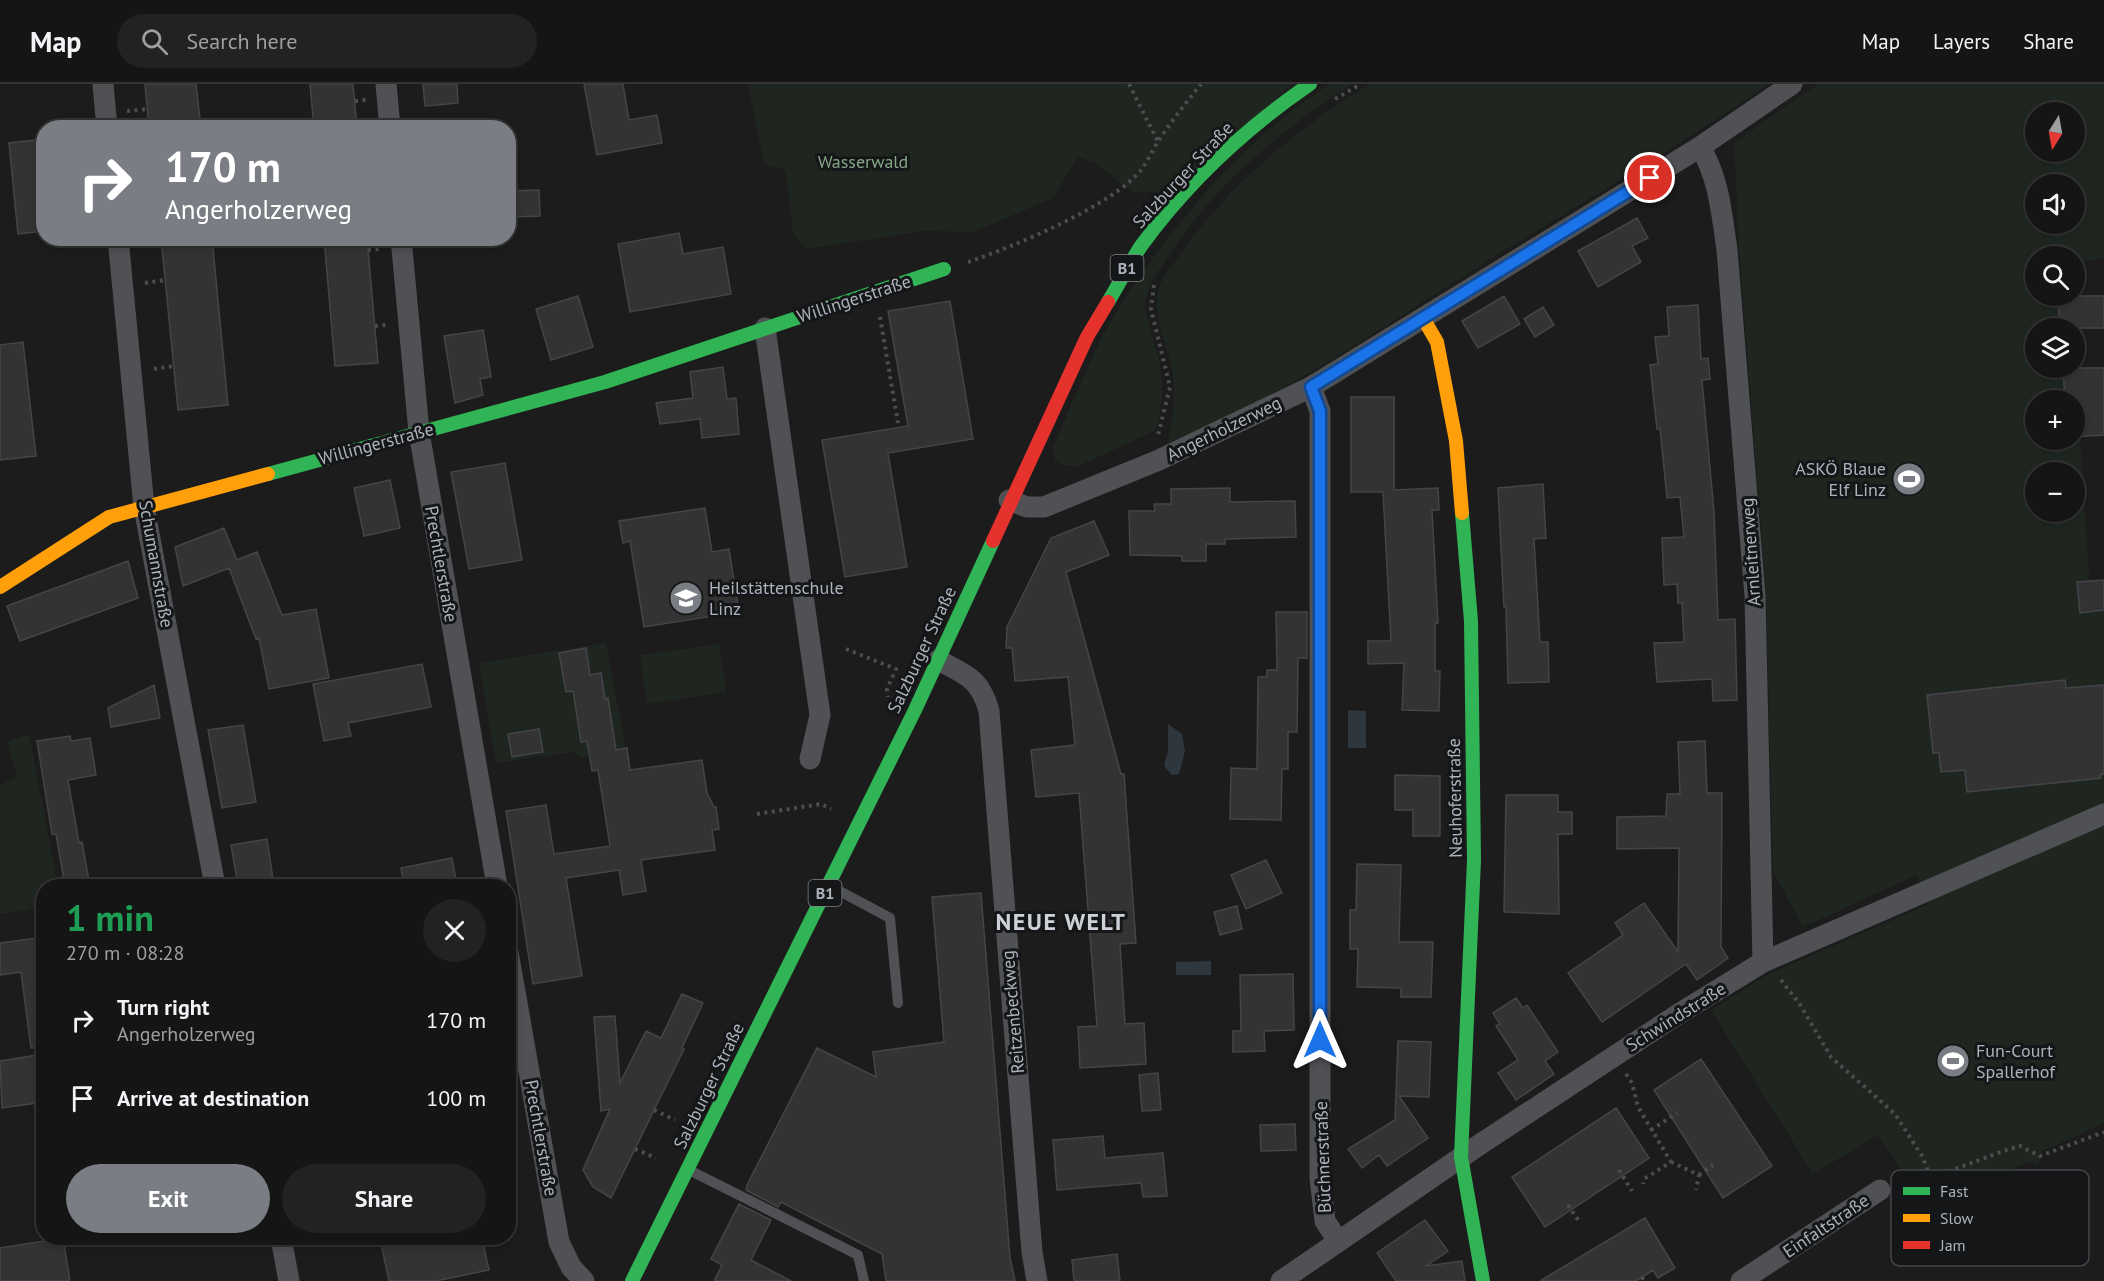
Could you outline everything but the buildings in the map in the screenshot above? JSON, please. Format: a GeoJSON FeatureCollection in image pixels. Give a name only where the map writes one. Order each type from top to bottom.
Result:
{"type":"FeatureCollection","features":[{"type":"Feature","properties":{"kind":"street"},"geometry":{"type":"LineString","coordinates":[[103,84],[106,120]]}},
{"type":"Feature","properties":{"kind":"street"},"geometry":{"type":"LineString","coordinates":[[386,84],[389,120]]}},
{"type":"Feature","properties":{"kind":"street","name":"Salzburger Straße"},"geometry":{"type":"LineString","coordinates":[[632,1281],[938,660],[1009,500],[1087,337],[1140,248],[1167,213],[1214,163],[1274,109],[1310,84]]}},
{"type":"Feature","properties":{"kind":"street","name":"Angerholzerweg"},"geometry":{"type":"LineString","coordinates":[[1009,500],[1027,507],[1044,507],[1159,460],[1311,387],[1700,147],[1792,84]]}},
{"type":"Feature","properties":{"kind":"street","name":"Arnleitnerweg"},"geometry":{"type":"LineString","coordinates":[[1700,147],[1708,159],[1719,200],[1727,250],[1755,589],[1764,962]]}},
{"type":"Feature","properties":{"kind":"street","name":"Schumannstraße"},"geometry":{"type":"LineString","coordinates":[[119,246],[144,507],[214,879]]}},
{"type":"Feature","properties":{"kind":"street","name":"Prechtlerstraße"},"geometry":{"type":"LineString","coordinates":[[402,246],[419,432],[496,879]]}},
{"type":"Feature","properties":{"kind":"street","name":"Willingerstraße"},"geometry":{"type":"LineString","coordinates":[[0,587],[109,517],[605,382],[944,269]]}},
{"type":"Feature","properties":{"kind":"street","name":"Neuhoferstraße"},"geometry":{"type":"LineString","coordinates":[[1423,318],[1437,342],[1456,441],[1471,621],[1474,860],[1461,1157],[1483,1281]]}},
{"type":"Feature","properties":{"kind":"street"},"geometry":{"type":"LineString","coordinates":[[765,328],[820,715],[810,759]]}},
{"type":"Feature","properties":{"kind":"street","name":"Büchnerstraße"},"geometry":{"type":"LineString","coordinates":[[1311,387],[1320,411],[1320,1178],[1324,1221],[1338,1242]]}},
{"type":"Feature","properties":{"kind":"street","name":"Reitzenbeckweg"},"geometry":{"type":"LineString","coordinates":[[938,660],[974,679],[985,696],[989,711],[1036,1281]]}},
{"type":"Feature","properties":{"kind":"street","name":"Schwindstraße"},"geometry":{"type":"LineString","coordinates":[[1281,1281],[1461,1157],[1677,1015],[1764,962],[2104,814]]}},
{"type":"Feature","properties":{"kind":"street","name":"Prechtlerstraße"},"geometry":{"type":"LineString","coordinates":[[516,997],[559,1242],[572,1268],[584,1281]]}},
{"type":"Feature","properties":{"kind":"street","name":"Einfaltstraße"},"geometry":{"type":"LineString","coordinates":[[1741,1281],[1880,1190]]}},
{"type":"Feature","properties":{"kind":"street"},"geometry":{"type":"LineString","coordinates":[[282,1245],[289,1281]]}},
{"type":"Feature","properties":{"kind":"lane"},"geometry":{"type":"LineString","coordinates":[[829,885],[890,918],[898,1003]]}},
{"type":"Feature","properties":{"kind":"lane"},"geometry":{"type":"LineString","coordinates":[[688,1169],[858,1255],[864,1281]]}},
{"type":"Feature","properties":{"kind":"path"},"geometry":{"type":"LineString","coordinates":[[1130,84],[1158,142]]}},
{"type":"Feature","properties":{"kind":"path"},"geometry":{"type":"LineString","coordinates":[[944,269],[1002,250],[1067,220],[1117,191],[1140,171],[1158,142],[1201,84]]}},
{"type":"Feature","properties":{"kind":"path"},"geometry":{"type":"LineString","coordinates":[[1327,104],[1360,84]]}},
{"type":"Feature","properties":{"kind":"path"},"geometry":{"type":"LineString","coordinates":[[128,111],[148,109]]}},
{"type":"Feature","properties":{"kind":"path"},"geometry":{"type":"LineString","coordinates":[[1158,279],[1152,287],[1150,309],[1170,387],[1158,435]]}},
{"type":"Feature","properties":{"kind":"path"},"geometry":{"type":"LineString","coordinates":[[145,283],[165,280]]}},
{"type":"Feature","properties":{"kind":"path"},"geometry":{"type":"LineString","coordinates":[[878,307],[898,423]]}},
{"type":"Feature","properties":{"kind":"path"},"geometry":{"type":"LineString","coordinates":[[154,369],[173,366]]}},
{"type":"Feature","properties":{"kind":"path"},"geometry":{"type":"LineString","coordinates":[[846,649],[896,669],[887,689],[888,697]]}},
{"type":"Feature","properties":{"kind":"path"},"geometry":{"type":"LineString","coordinates":[[757,814],[821,804],[831,809]]}},
{"type":"Feature","properties":{"kind":"path"},"geometry":{"type":"LineString","coordinates":[[1764,962],[1787,984],[1831,1058],[1895,1114],[1922,1156],[1928,1170]]}},
{"type":"Feature","properties":{"kind":"path"},"geometry":{"type":"LineString","coordinates":[[1620,1067],[1632,1083],[1638,1107],[1671,1162],[1699,1175]]}},
{"type":"Feature","properties":{"kind":"path"},"geometry":{"type":"LineString","coordinates":[[654,1110],[675,1120]]}},
{"type":"Feature","properties":{"kind":"path"},"geometry":{"type":"LineString","coordinates":[[1651,1130],[1677,1113]]}},
{"type":"Feature","properties":{"kind":"path"},"geometry":{"type":"LineString","coordinates":[[1953,1170],[2020,1146],[2040,1156],[2104,1132]]}},
{"type":"Feature","properties":{"kind":"path"},"geometry":{"type":"LineString","coordinates":[[635,1149],[656,1158]]}},
{"type":"Feature","properties":{"kind":"path"},"geometry":{"type":"LineString","coordinates":[[1643,1184],[1644,1179],[1671,1162]]}},
{"type":"Feature","properties":{"kind":"path"},"geometry":{"type":"LineString","coordinates":[[1696,1190],[1699,1175],[1713,1165]]}},
{"type":"Feature","properties":{"kind":"path"},"geometry":{"type":"LineString","coordinates":[[1619,1170],[1632,1191]]}},
{"type":"Feature","properties":{"kind":"path"},"geometry":{"type":"LineString","coordinates":[[1880,1190],[1891,1187]]}},
{"type":"Feature","properties":{"kind":"path"},"geometry":{"type":"LineString","coordinates":[[1568,1205],[1580,1223]]}},
{"type":"Feature","properties":{"kind":"green space","name":"Wasserwald"},"geometry":{"type":"Polygon","coordinates":[[[748,84],[1292,84],[1174,191],[1133,193],[1096,163],[1078,157],[1053,198],[973,232],[923,231],[807,249],[793,234],[786,170],[764,164],[748,84]]]}},
{"type":"Feature","properties":{"kind":"green space"},"geometry":{"type":"Polygon","coordinates":[[[1330,84],[1353,84],[1300,121],[1249,162],[1204,209],[1183,235],[1151,283],[1145,306],[1159,358],[1162,382],[1161,405],[1155,431],[1076,467],[1063,465],[1055,460],[1053,448],[1095,351],[1115,315],[1166,240],[1196,203],[1262,136],[1296,107],[1330,84]]]}},
{"type":"Feature","properties":{"kind":"green space"},"geometry":{"type":"Polygon","coordinates":[[[1370,84],[1769,84],[1369,337],[1251,405],[1168,443],[1174,384],[1158,316],[1157,295],[1162,280],[1199,230],[1242,182],[1290,139],[1370,84]]]}},
{"type":"Feature","properties":{"kind":"green space"},"geometry":{"type":"Polygon","coordinates":[[[1818,84],[2104,84],[2104,258],[2085,261],[2085,246],[2025,246],[2025,306],[2072,306],[2072,318],[2025,318],[2025,378],[2076,378],[2077,390],[2025,390],[2025,450],[2081,450],[2082,462],[2025,462],[2025,522],[2085,522],[2085,514],[2090,593],[2104,592],[2104,1123],[2041,1152],[2038,1165],[2028,1162],[2010,1170],[1902,1170],[1878,1135],[1813,1174],[1711,1010],[1767,975],[1929,904],[1917,875],[1803,927],[1773,871],[1766,594],[1739,250],[1734,143],[1818,84]]]}},
{"type":"Feature","properties":{"kind":"green space"},"geometry":{"type":"Polygon","coordinates":[[[606,643],[626,750],[580,758],[574,752],[496,763],[479,663],[606,643]]]}},
{"type":"Feature","properties":{"kind":"green space"},"geometry":{"type":"Polygon","coordinates":[[[719,644],[726,692],[647,704],[640,655],[719,644]]]}},
{"type":"Feature","properties":{"kind":"green space"},"geometry":{"type":"Polygon","coordinates":[[[29,734],[57,879],[36,879],[36,909],[0,914],[0,785],[17,776],[7,742],[29,734]]]}},
{"type":"Feature","properties":{"kind":"shaded area"},"geometry":{"type":"Polygon","coordinates":[[[1348,710],[1366,711],[1366,748],[1348,748],[1348,710]]]}},
{"type":"Feature","properties":{"kind":"shaded area"},"geometry":{"type":"Polygon","coordinates":[[[1168,724],[1182,734],[1185,751],[1179,774],[1172,775],[1164,766],[1168,751],[1168,724]]]}},
{"type":"Feature","properties":{"kind":"shaded area"},"geometry":{"type":"Polygon","coordinates":[[[1211,961],[1211,975],[1176,975],[1176,962],[1211,961]]]}},
{"type":"Feature","properties":{"kind":"traffic: fast"},"geometry":{"type":"LineString","coordinates":[[1108,302],[1141,246],[1178,200],[1241,138],[1310,84]]}},
{"type":"Feature","properties":{"kind":"traffic: fast"},"geometry":{"type":"LineString","coordinates":[[268,474],[605,382],[944,269]]}},
{"type":"Feature","properties":{"kind":"traffic: fast"},"geometry":{"type":"LineString","coordinates":[[1462,513],[1471,621],[1474,860],[1461,1157],[1483,1281]]}},
{"type":"Feature","properties":{"kind":"traffic: fast"},"geometry":{"type":"LineString","coordinates":[[632,1281],[915,710],[993,541]]}},
{"type":"Feature","properties":{"kind":"traffic: slow"},"geometry":{"type":"LineString","coordinates":[[1423,318],[1437,342],[1456,441],[1462,513]]}},
{"type":"Feature","properties":{"kind":"traffic: slow"},"geometry":{"type":"LineString","coordinates":[[0,587],[109,517],[268,474]]}},
{"type":"Feature","properties":{"kind":"traffic: jam"},"geometry":{"type":"LineString","coordinates":[[993,541],[1087,337],[1108,302]]}},
{"type":"Feature","properties":{"kind":"place","name":"ASKÖ Blaue Elf Linz"},"geometry":{"type":"Point","coordinates":[1909,479]}},
{"type":"Feature","properties":{"kind":"place","name":"Heilstättenschule Linz"},"geometry":{"type":"Point","coordinates":[686,598]}},
{"type":"Feature","properties":{"kind":"place","name":"Fun-Court Spallerhof"},"geometry":{"type":"Point","coordinates":[1953,1061]}},
{"type":"Feature","properties":{"kind":"district","name":"NEUE WELT"},"geometry":{"type":"Point","coordinates":[1061,922]}},
{"type":"Feature","properties":{"kind":"route"},"geometry":{"type":"LineString","coordinates":[[1320,1040],[1320,411],[1311,387],[1650,178]]}}]}
